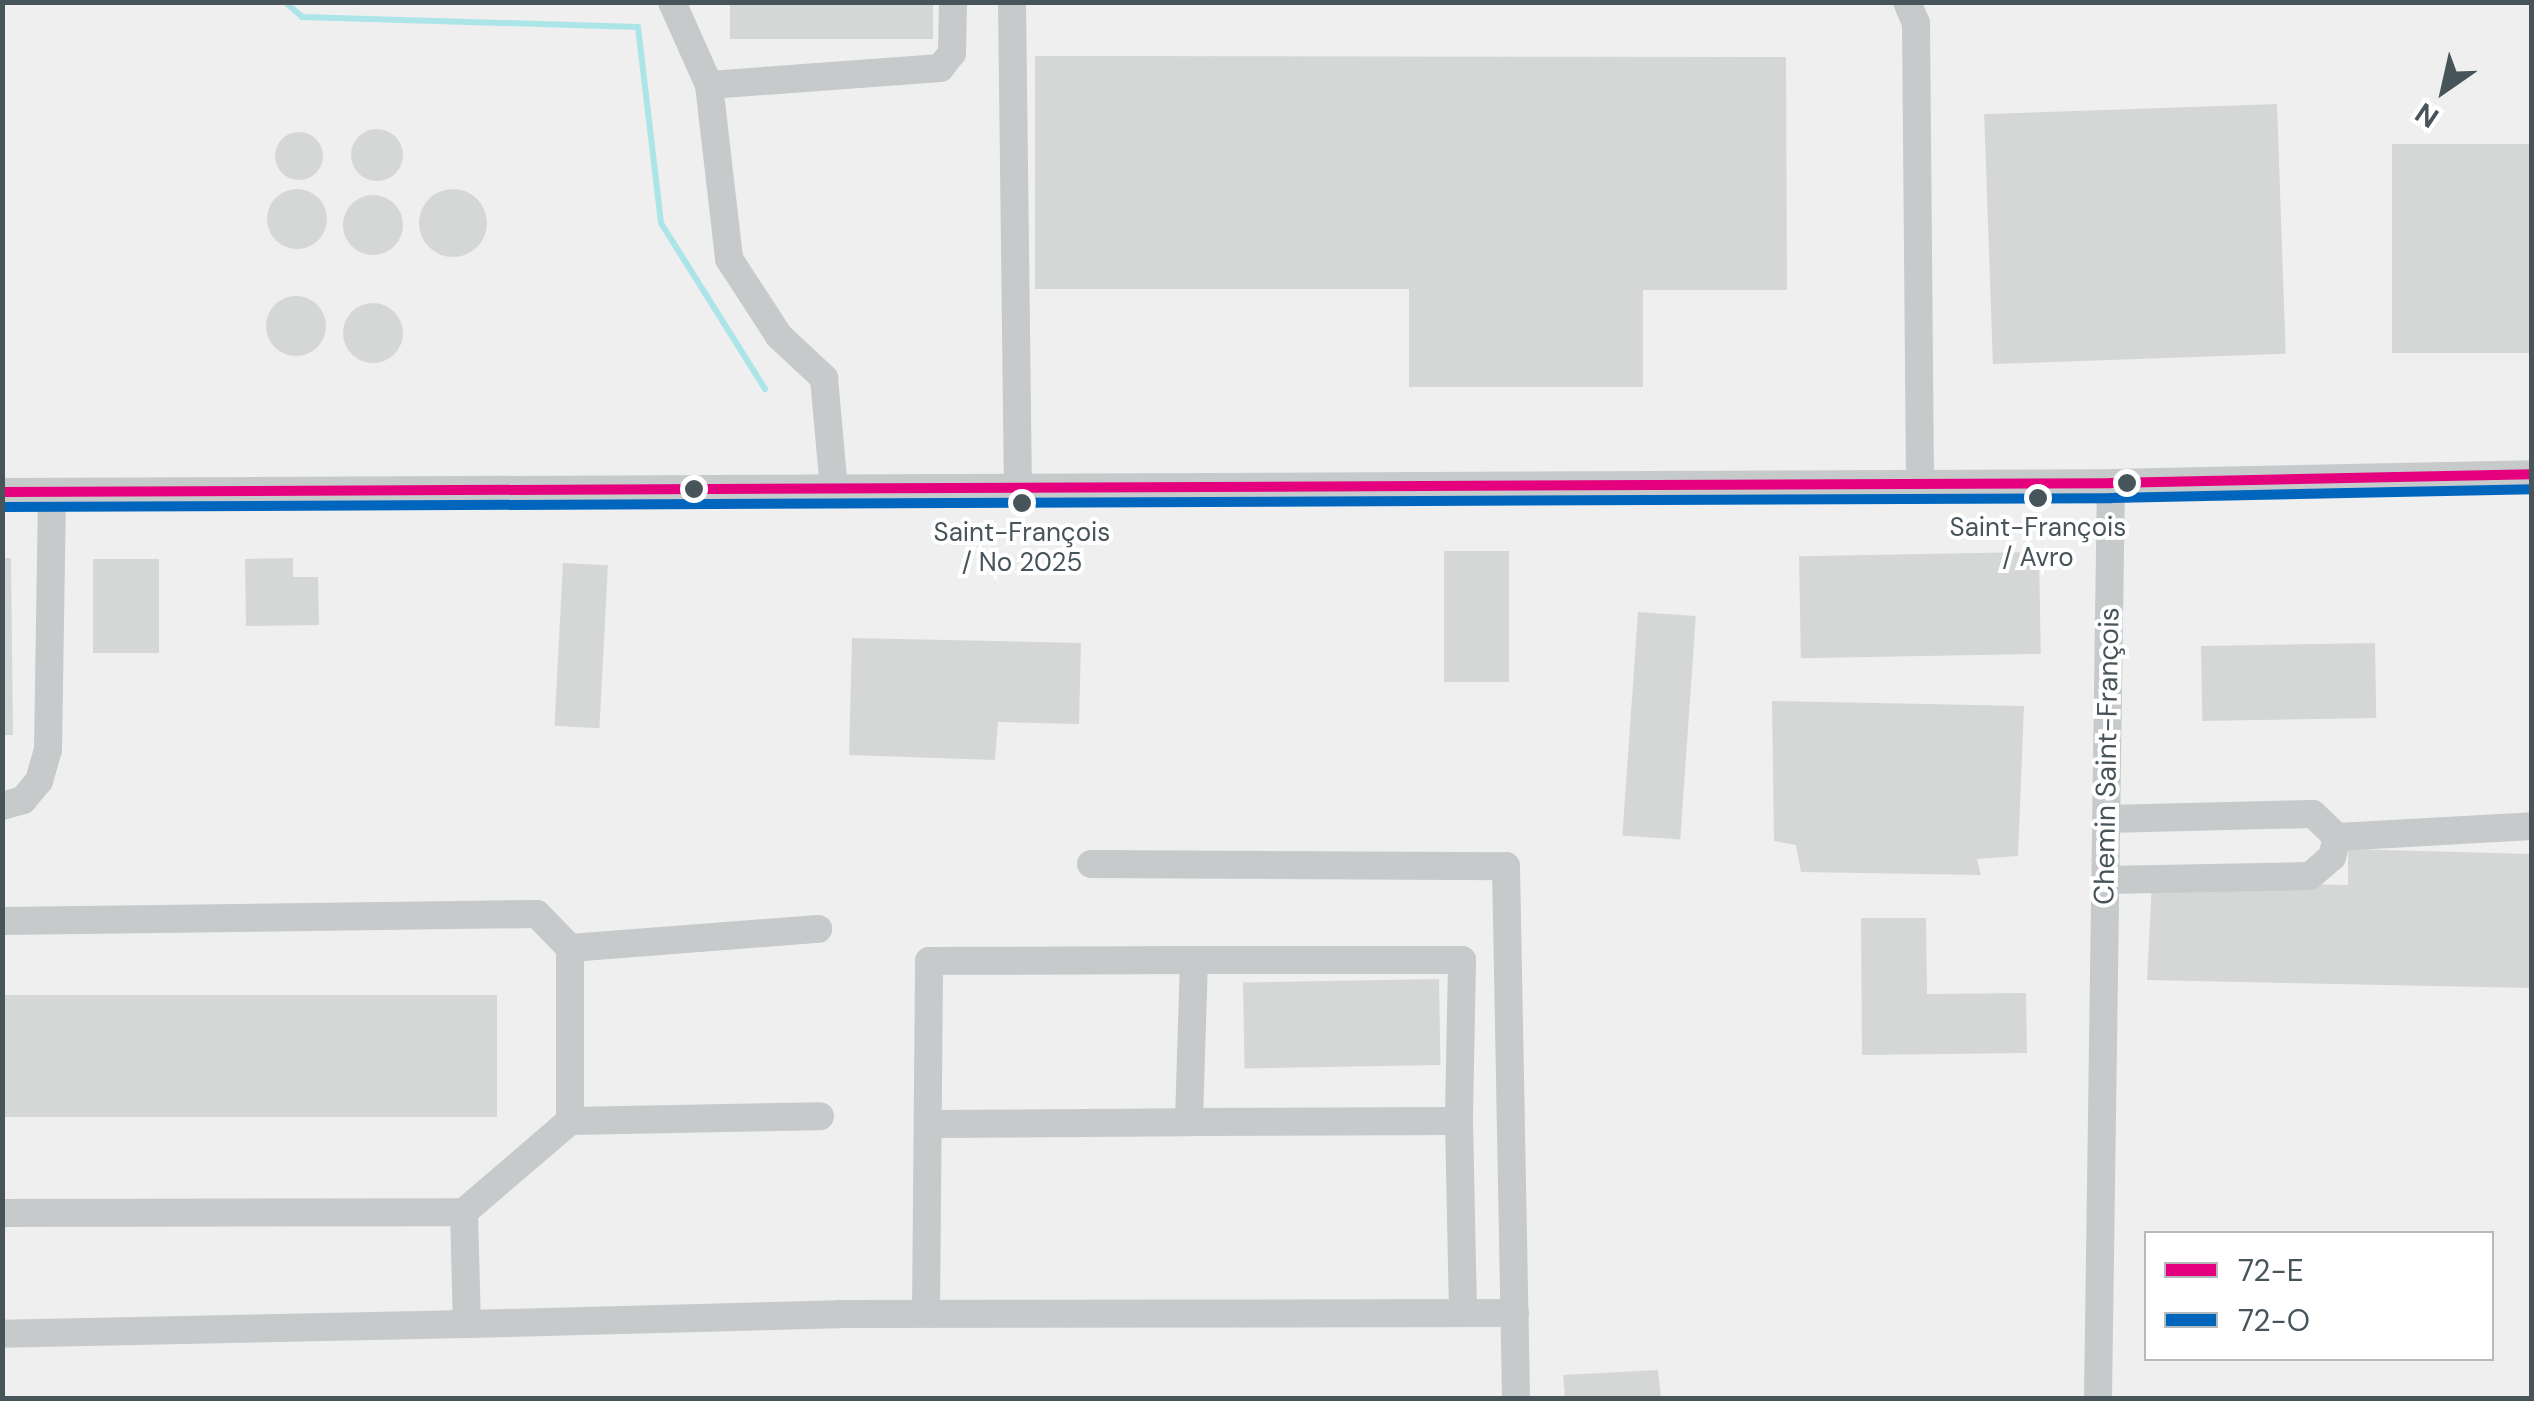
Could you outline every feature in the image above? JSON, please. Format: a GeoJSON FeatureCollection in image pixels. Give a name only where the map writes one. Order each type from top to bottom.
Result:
{"type":"FeatureCollection","features":[{"type":"Feature","properties":{"kind":"street"},"geometry":{"type":"LineString","coordinates":[[672,2],[709,85],[729,259],[779,336],[824,378],[834,489]]}},
{"type":"Feature","properties":{"kind":"street"},"geometry":{"type":"LineString","coordinates":[[709,85],[940,68],[952,54],[953,2]]}},
{"type":"Feature","properties":{"kind":"street"},"geometry":{"type":"LineString","coordinates":[[1012,2],[1018,488]]}},
{"type":"Feature","properties":{"kind":"street"},"geometry":{"type":"LineString","coordinates":[[1907,2],[1916,23],[1920,484]]}},
{"type":"Feature","properties":{"kind":"street"},"geometry":{"type":"LineString","coordinates":[[2,492],[2112,483],[2532,474]]}},
{"type":"Feature","properties":{"kind":"street","name":"Chemin Saint-François"},"geometry":{"type":"LineString","coordinates":[[2098,1398],[2112,483]]}},
{"type":"Feature","properties":{"kind":"street"},"geometry":{"type":"LineString","coordinates":[[2,806],[23,800],[40,781],[48,750],[52,492]]}},
{"type":"Feature","properties":{"kind":"street"},"geometry":{"type":"LineString","coordinates":[[2106,819],[2313,814],[2336,836],[2532,826]]}},
{"type":"Feature","properties":{"kind":"street"},"geometry":{"type":"LineString","coordinates":[[2106,880],[2310,876],[2332,858],[2336,836]]}},
{"type":"Feature","properties":{"kind":"street"},"geometry":{"type":"LineString","coordinates":[[1091,864],[1506,866],[1516,1398]]}},
{"type":"Feature","properties":{"kind":"street"},"geometry":{"type":"LineString","coordinates":[[2,922],[536,914],[570,948],[570,1121]]}},
{"type":"Feature","properties":{"kind":"street"},"geometry":{"type":"LineString","coordinates":[[570,948],[818,929]]}},
{"type":"Feature","properties":{"kind":"street"},"geometry":{"type":"LineString","coordinates":[[926,1314],[928,960],[1462,960],[1459,1121],[1463,1312]]}},
{"type":"Feature","properties":{"kind":"street"},"geometry":{"type":"LineString","coordinates":[[1189,1122],[1194,960]]}},
{"type":"Feature","properties":{"kind":"street"},"geometry":{"type":"LineString","coordinates":[[2,1212],[464,1212],[570,1121],[820,1116]]}},
{"type":"Feature","properties":{"kind":"street"},"geometry":{"type":"LineString","coordinates":[[929,1124],[1459,1121]]}},
{"type":"Feature","properties":{"kind":"street"},"geometry":{"type":"LineString","coordinates":[[464,1212],[466,1324]]}},
{"type":"Feature","properties":{"kind":"street"},"geometry":{"type":"LineString","coordinates":[[2,1334],[926,1314],[1514,1312]]}},
{"type":"Feature","properties":{"kind":"building"},"geometry":{"type":"Polygon","coordinates":[[[730,2],[933,2],[933,39],[730,39],[730,2]]]}},
{"type":"Feature","properties":{"kind":"building"},"geometry":{"type":"Polygon","coordinates":[[[1035,56],[1786,57],[1787,290],[1643,290],[1643,387],[1409,387],[1409,289],[1035,289],[1035,56]]]}},
{"type":"Feature","properties":{"kind":"building"},"geometry":{"type":"Polygon","coordinates":[[[2277,104],[2286,354],[1993,364],[1984,114],[2277,104]]]}},
{"type":"Feature","properties":{"kind":"building"},"geometry":{"type":"Polygon","coordinates":[[[377,129],[395,137],[403,155],[395,173],[377,181],[359,173],[351,155],[359,137],[377,129]]]}},
{"type":"Feature","properties":{"kind":"building"},"geometry":{"type":"Polygon","coordinates":[[[299,132],[316,139],[323,156],[316,173],[299,180],[282,173],[275,156],[282,139],[299,132]]]}},
{"type":"Feature","properties":{"kind":"building"},"geometry":{"type":"Polygon","coordinates":[[[2392,144],[2532,144],[2532,353],[2392,353],[2392,144]]]}},
{"type":"Feature","properties":{"kind":"building"},"geometry":{"type":"Polygon","coordinates":[[[297,189],[318,198],[327,219],[318,240],[297,249],[276,240],[267,219],[276,198],[297,189]]]}},
{"type":"Feature","properties":{"kind":"building"},"geometry":{"type":"Polygon","coordinates":[[[453,189],[477,199],[487,223],[477,247],[453,257],[429,247],[419,223],[429,199],[453,189]]]}},
{"type":"Feature","properties":{"kind":"building"},"geometry":{"type":"Polygon","coordinates":[[[373,195],[394,204],[403,225],[394,246],[373,255],[352,246],[343,225],[352,204],[373,195]]]}},
{"type":"Feature","properties":{"kind":"building"},"geometry":{"type":"Polygon","coordinates":[[[296,296],[317,305],[326,326],[317,347],[296,356],[275,347],[266,326],[275,305],[296,296]]]}},
{"type":"Feature","properties":{"kind":"building"},"geometry":{"type":"Polygon","coordinates":[[[373,303],[394,312],[403,333],[394,354],[373,363],[352,354],[343,333],[352,312],[373,303]]]}},
{"type":"Feature","properties":{"kind":"building"},"geometry":{"type":"Polygon","coordinates":[[[1444,551],[1509,551],[1509,682],[1444,682],[1444,551]]]}},
{"type":"Feature","properties":{"kind":"building"},"geometry":{"type":"Polygon","coordinates":[[[2039,552],[2041,654],[1801,658],[1799,556],[2039,552]]]}},
{"type":"Feature","properties":{"kind":"building"},"geometry":{"type":"Polygon","coordinates":[[[2,558],[11,558],[13,735],[2,735],[2,558]]]}},
{"type":"Feature","properties":{"kind":"building"},"geometry":{"type":"Polygon","coordinates":[[[293,558],[293,577],[318,577],[319,625],[246,626],[245,559],[293,558]]]}},
{"type":"Feature","properties":{"kind":"building"},"geometry":{"type":"Polygon","coordinates":[[[93,559],[159,559],[159,653],[93,653],[93,559]]]}},
{"type":"Feature","properties":{"kind":"building"},"geometry":{"type":"Polygon","coordinates":[[[563,563],[608,565],[599,728],[554,726],[563,563]]]}},
{"type":"Feature","properties":{"kind":"building"},"geometry":{"type":"Polygon","coordinates":[[[1638,612],[1696,616],[1680,840],[1622,835],[1638,612]]]}},
{"type":"Feature","properties":{"kind":"building"},"geometry":{"type":"Polygon","coordinates":[[[852,638],[1081,643],[1079,724],[998,722],[995,760],[849,755],[852,638]]]}},
{"type":"Feature","properties":{"kind":"building"},"geometry":{"type":"Polygon","coordinates":[[[2375,643],[2376,718],[2202,721],[2201,646],[2375,643]]]}},
{"type":"Feature","properties":{"kind":"building"},"geometry":{"type":"Polygon","coordinates":[[[1772,701],[2024,706],[2018,856],[1977,859],[1981,875],[1801,872],[1796,845],[1774,841],[1772,701]]]}},
{"type":"Feature","properties":{"kind":"building"},"geometry":{"type":"Polygon","coordinates":[[[2348,849],[2532,854],[2532,988],[2147,980],[2152,882],[2348,885],[2348,849]]]}},
{"type":"Feature","properties":{"kind":"building"},"geometry":{"type":"Polygon","coordinates":[[[1861,918],[1926,918],[1927,994],[2026,993],[2027,1053],[1862,1055],[1861,918]]]}},
{"type":"Feature","properties":{"kind":"building"},"geometry":{"type":"Polygon","coordinates":[[[1439,979],[1441,1065],[1245,1068],[1243,982],[1439,979]]]}},
{"type":"Feature","properties":{"kind":"building"},"geometry":{"type":"Polygon","coordinates":[[[2,995],[497,995],[497,1117],[2,1117],[2,995]]]}},
{"type":"Feature","properties":{"kind":"building"},"geometry":{"type":"Polygon","coordinates":[[[1658,1370],[1661,1398],[1565,1398],[1563,1375],[1658,1370]]]}},
{"type":"Feature","properties":{"kind":"waterway"},"geometry":{"type":"LineString","coordinates":[[285,2],[302,17],[638,27],[661,223],[765,389]]}},
{"type":"Feature","properties":{"kind":"transit line","name":"72-E"},"geometry":{"type":"LineString","coordinates":[[2,492],[2111,483],[2532,474]]}},
{"type":"Feature","properties":{"kind":"transit line","name":"72-O"},"geometry":{"type":"LineString","coordinates":[[2,507],[2111,498],[2532,489]]}},
{"type":"Feature","properties":{"kind":"place","name":"Saint-François / Avro"},"geometry":{"type":"Point","coordinates":[2038,498]}},
{"type":"Feature","properties":{"kind":"place","name":"Saint-François / No 2025"},"geometry":{"type":"Point","coordinates":[1022,503]}}]}
